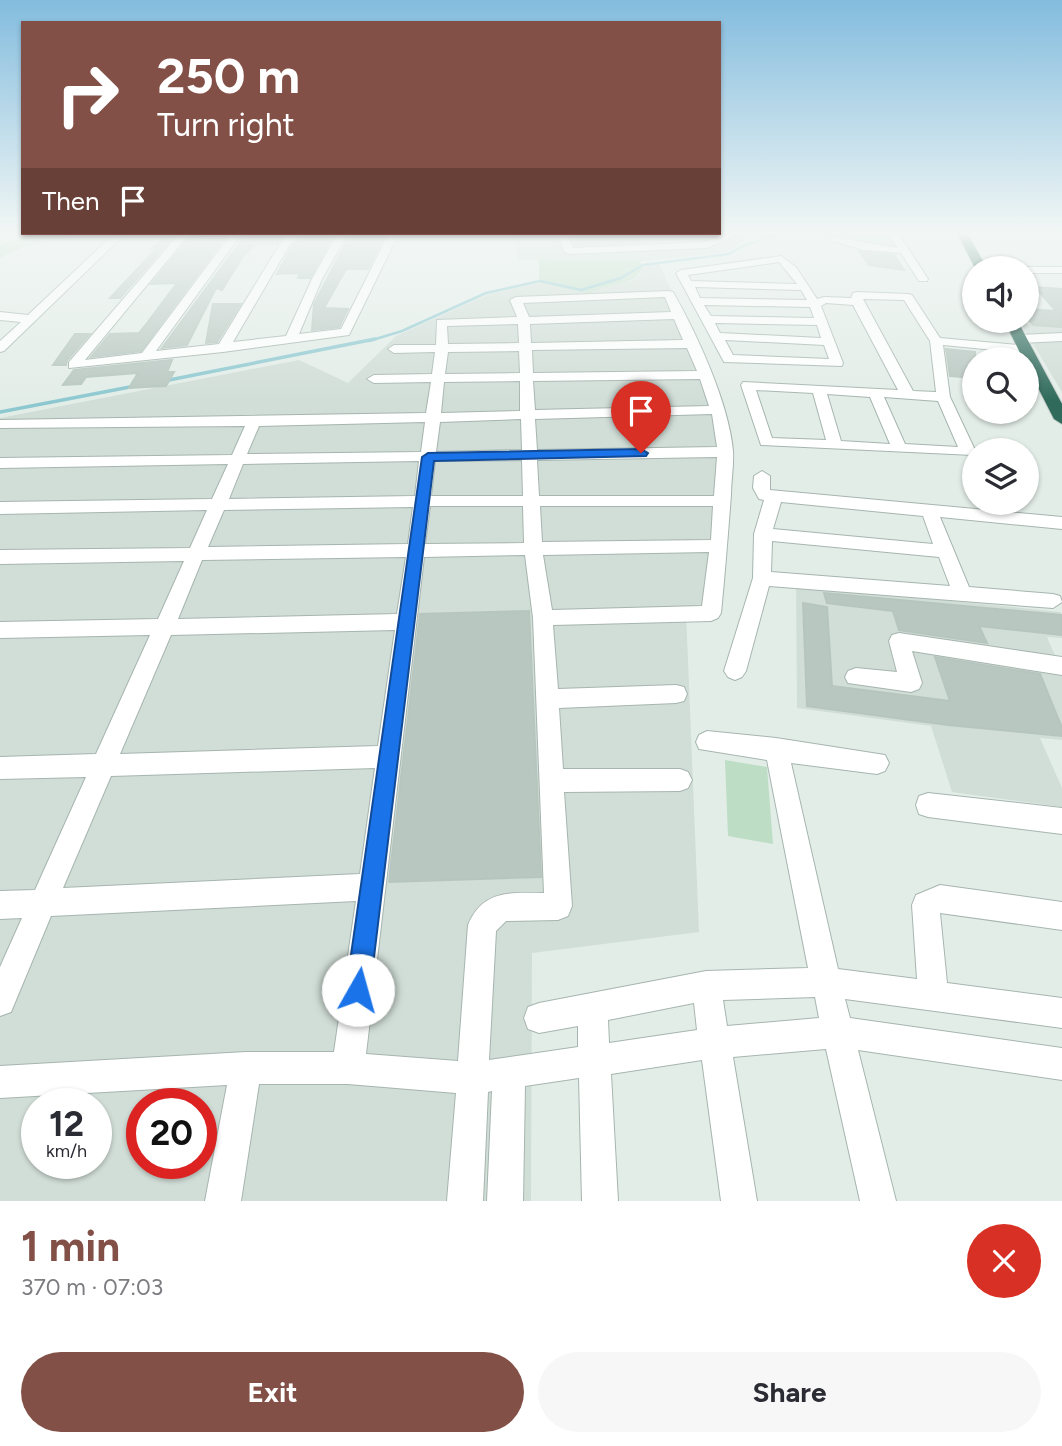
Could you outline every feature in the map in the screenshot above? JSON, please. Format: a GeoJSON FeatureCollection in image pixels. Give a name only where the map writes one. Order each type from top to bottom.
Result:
{"type":"FeatureCollection","features":[{"type":"Feature","properties":{"kind":"highway"},"geometry":{"type":"LineString","coordinates":[[1017,333],[1062,419]]}},
{"type":"Feature","properties":{"kind":"street"},"geometry":{"type":"LineString","coordinates":[[0,348],[62,289]]}},
{"type":"Feature","properties":{"kind":"street"},"geometry":{"type":"LineString","coordinates":[[138,289],[74,365],[345,332],[366,289]]}},
{"type":"Feature","properties":{"kind":"street"},"geometry":{"type":"LineString","coordinates":[[146,356],[196,289]]}},
{"type":"Feature","properties":{"kind":"street"},"geometry":{"type":"LineString","coordinates":[[223,348],[258,289]]}},
{"type":"Feature","properties":{"kind":"street"},"geometry":{"type":"LineString","coordinates":[[290,340],[313,289]]}},
{"type":"Feature","properties":{"kind":"street"},"geometry":{"type":"LineString","coordinates":[[692,289],[729,359],[838,363],[815,304],[805,289]]}},
{"type":"Feature","properties":{"kind":"street"},"geometry":{"type":"LineString","coordinates":[[0,463],[428,457],[530,455],[725,452],[718,410],[680,315],[668,294],[516,300],[524,319],[530,455],[533,548],[543,618],[558,906],[500,907],[482,925],[465,1201]]}},
{"type":"Feature","properties":{"kind":"street"},"geometry":{"type":"LineString","coordinates":[[908,395],[857,302],[857,295],[908,297],[936,341],[943,397],[968,452],[766,442],[748,385],[819,390],[943,397]]}},
{"type":"Feature","properties":{"kind":"street"},"geometry":{"type":"LineString","coordinates":[[698,301],[815,304],[824,300],[857,302]]}},
{"type":"Feature","properties":{"kind":"street"},"geometry":{"type":"LineString","coordinates":[[348,1068],[442,348],[441,323],[680,315]]}},
{"type":"Feature","properties":{"kind":"street"},"geometry":{"type":"LineString","coordinates":[[0,316],[31,319]]}},
{"type":"Feature","properties":{"kind":"street"},"geometry":{"type":"LineString","coordinates":[[707,319],[822,322]]}},
{"type":"Feature","properties":{"kind":"street"},"geometry":{"type":"LineString","coordinates":[[716,337],[829,342]]}},
{"type":"Feature","properties":{"kind":"street"},"geometry":{"type":"LineString","coordinates":[[936,341],[1023,344],[1062,337]]}},
{"type":"Feature","properties":{"kind":"street"},"geometry":{"type":"LineString","coordinates":[[394,349],[690,344]]}},
{"type":"Feature","properties":{"kind":"street"},"geometry":{"type":"LineString","coordinates":[[374,379],[705,375]]}},
{"type":"Feature","properties":{"kind":"street"},"geometry":{"type":"LineString","coordinates":[[819,390],[835,445]]}},
{"type":"Feature","properties":{"kind":"street"},"geometry":{"type":"LineString","coordinates":[[875,393],[900,449]]}},
{"type":"Feature","properties":{"kind":"street"},"geometry":{"type":"LineString","coordinates":[[528,414],[718,410]]}},
{"type":"Feature","properties":{"kind":"street"},"geometry":{"type":"LineString","coordinates":[[0,424],[254,422],[433,416]]}},
{"type":"Feature","properties":{"kind":"street"},"geometry":{"type":"LineString","coordinates":[[0,1001],[254,422]]}},
{"type":"Feature","properties":{"kind":"street"},"geometry":{"type":"LineString","coordinates":[[762,476],[761,488],[765,495],[1062,523]]}},
{"type":"Feature","properties":{"kind":"street"},"geometry":{"type":"LineString","coordinates":[[735,671],[761,578],[763,534],[774,496]]}},
{"type":"Feature","properties":{"kind":"street"},"geometry":{"type":"LineString","coordinates":[[0,508],[422,501],[720,501],[719,546],[711,614],[543,618]]}},
{"type":"Feature","properties":{"kind":"street"},"geometry":{"type":"LineString","coordinates":[[929,510],[962,593]]}},
{"type":"Feature","properties":{"kind":"street"},"geometry":{"type":"LineString","coordinates":[[763,534],[945,551]]}},
{"type":"Feature","properties":{"kind":"street"},"geometry":{"type":"LineString","coordinates":[[0,557],[719,546]]}},
{"type":"Feature","properties":{"kind":"street"},"geometry":{"type":"LineString","coordinates":[[761,578],[1053,601]]}},
{"type":"Feature","properties":{"kind":"street"},"geometry":{"type":"LineString","coordinates":[[0,630],[406,622]]}},
{"type":"Feature","properties":{"kind":"street"},"geometry":{"type":"LineString","coordinates":[[856,677],[911,683],[900,641],[1062,666]]}},
{"type":"Feature","properties":{"kind":"street"},"geometry":{"type":"LineString","coordinates":[[547,699],[676,694]]}},
{"type":"Feature","properties":{"kind":"street"},"geometry":{"type":"LineString","coordinates":[[707,741],[877,762]]}},
{"type":"Feature","properties":{"kind":"street"},"geometry":{"type":"LineString","coordinates":[[776,749],[826,982],[878,1201]]}},
{"type":"Feature","properties":{"kind":"street"},"geometry":{"type":"LineString","coordinates":[[0,768],[388,757]]}},
{"type":"Feature","properties":{"kind":"street"},"geometry":{"type":"LineString","coordinates":[[552,781],[680,780]]}},
{"type":"Feature","properties":{"kind":"street"},"geometry":{"type":"LineString","coordinates":[[928,805],[1062,821]]}},
{"type":"Feature","properties":{"kind":"street"},"geometry":{"type":"LineString","coordinates":[[0,905],[371,887]]}},
{"type":"Feature","properties":{"kind":"street"},"geometry":{"type":"LineString","coordinates":[[933,995],[926,905],[931,901],[940,899],[1062,916]]}},
{"type":"Feature","properties":{"kind":"street"},"geometry":{"type":"LineString","coordinates":[[539,1018],[706,986],[826,982],[1062,1013]]}},
{"type":"Feature","properties":{"kind":"street"},"geometry":{"type":"LineString","coordinates":[[706,986],[739,1201]]}},
{"type":"Feature","properties":{"kind":"street"},"geometry":{"type":"LineString","coordinates":[[592,1006],[600,1201]]}},
{"type":"Feature","properties":{"kind":"street"},"geometry":{"type":"LineString","coordinates":[[0,1082],[246,1068],[348,1068],[472,1078],[714,1043],[840,1032],[1062,1063]]}},
{"type":"Feature","properties":{"kind":"street"},"geometry":{"type":"LineString","coordinates":[[223,1201],[246,1068]]}},
{"type":"Feature","properties":{"kind":"street"},"geometry":{"type":"LineString","coordinates":[[505,1201],[509,1073]]}},
{"type":"Feature","properties":{"kind":"lane"},"geometry":{"type":"LineString","coordinates":[[433,416],[528,414]]}},
{"type":"Feature","properties":{"kind":"lane"},"geometry":{"type":"LineString","coordinates":[[720,501],[725,452]]}},
{"type":"Feature","properties":{"kind":"shaded area"},"geometry":{"type":"Polygon","coordinates":[[[512,289],[567,289],[590,294],[596,289],[671,289],[706,368],[734,456],[718,605],[686,611],[699,932],[532,953],[531,1201],[0,1201],[0,418],[299,360],[348,383],[396,336],[489,294],[512,289]]]}},
{"type":"Feature","properties":{"kind":"shaded area"},"geometry":{"type":"Polygon","coordinates":[[[1039,325],[1062,327],[1062,392],[1039,354],[1039,347],[1035,347],[1026,333],[1039,333],[1039,325]]]}},
{"type":"Feature","properties":{"kind":"shaded area"},"geometry":{"type":"Polygon","coordinates":[[[796,585],[1061,612],[1062,638],[1047,637],[1062,672],[1062,740],[1040,738],[1062,788],[1062,807],[952,792],[931,726],[797,708],[796,585]]]}},
{"type":"Feature","properties":{"kind":"green space"},"geometry":{"type":"Polygon","coordinates":[[[567,289],[599,289],[590,294],[567,289]]]}},
{"type":"Feature","properties":{"kind":"green space"},"geometry":{"type":"Polygon","coordinates":[[[725,760],[767,767],[773,844],[728,836],[725,760]]]}},
{"type":"Feature","properties":{"kind":"building"},"geometry":{"type":"Polygon","coordinates":[[[118,289],[128,289],[120,298],[110,298],[118,289]]]}},
{"type":"Feature","properties":{"kind":"building"},"geometry":{"type":"Polygon","coordinates":[[[172,289],[187,289],[141,351],[91,357],[110,334],[139,333],[172,289]]]}},
{"type":"Feature","properties":{"kind":"building"},"geometry":{"type":"Polygon","coordinates":[[[206,289],[215,289],[187,345],[162,348],[206,289]]]}},
{"type":"Feature","properties":{"kind":"building"},"geometry":{"type":"Polygon","coordinates":[[[322,289],[335,289],[324,308],[348,309],[339,327],[312,330],[314,304],[322,289]]]}},
{"type":"Feature","properties":{"kind":"building"},"geometry":{"type":"Polygon","coordinates":[[[1039,289],[1062,289],[1062,327],[1039,325],[1039,310],[1056,311],[1039,289]]]}},
{"type":"Feature","properties":{"kind":"building"},"geometry":{"type":"Polygon","coordinates":[[[213,304],[241,304],[217,342],[206,343],[213,304]]]}},
{"type":"Feature","properties":{"kind":"building"},"geometry":{"type":"Polygon","coordinates":[[[75,334],[90,334],[67,360],[66,365],[53,365],[75,334]]]}},
{"type":"Feature","properties":{"kind":"building"},"geometry":{"type":"Polygon","coordinates":[[[946,349],[962,351],[962,377],[950,376],[946,349]]]}},
{"type":"Feature","properties":{"kind":"building"},"geometry":{"type":"Polygon","coordinates":[[[172,360],[167,372],[174,372],[166,386],[129,388],[138,373],[86,377],[81,384],[63,385],[74,370],[172,360]]]}},
{"type":"Feature","properties":{"kind":"building"},"geometry":{"type":"Polygon","coordinates":[[[824,593],[1062,615],[1062,635],[979,626],[987,643],[899,630],[893,611],[827,603],[824,593]]]}},
{"type":"Feature","properties":{"kind":"building"},"geometry":{"type":"Polygon","coordinates":[[[803,603],[827,607],[832,686],[950,701],[935,657],[1040,674],[1062,728],[1062,736],[948,725],[807,706],[803,603]]]}},
{"type":"Feature","properties":{"kind":"building"},"geometry":{"type":"Polygon","coordinates":[[[529,611],[541,877],[389,882],[420,614],[529,611]]]}},
{"type":"Feature","properties":{"kind":"waterway"},"geometry":{"type":"LineString","coordinates":[[369,341],[402,331],[486,293],[504,289]]}},
{"type":"Feature","properties":{"kind":"waterway"},"geometry":{"type":"LineString","coordinates":[[577,289],[584,289]]}},
{"type":"Feature","properties":{"kind":"waterway"},"geometry":{"type":"LineString","coordinates":[[164,381],[375,339]]}},
{"type":"Feature","properties":{"kind":"waterway"},"geometry":{"type":"LineString","coordinates":[[0,412],[135,386]]}},
{"type":"Feature","properties":{"kind":"route"},"geometry":{"type":"LineString","coordinates":[[358,990],[428,457],[641,453]]}}]}
